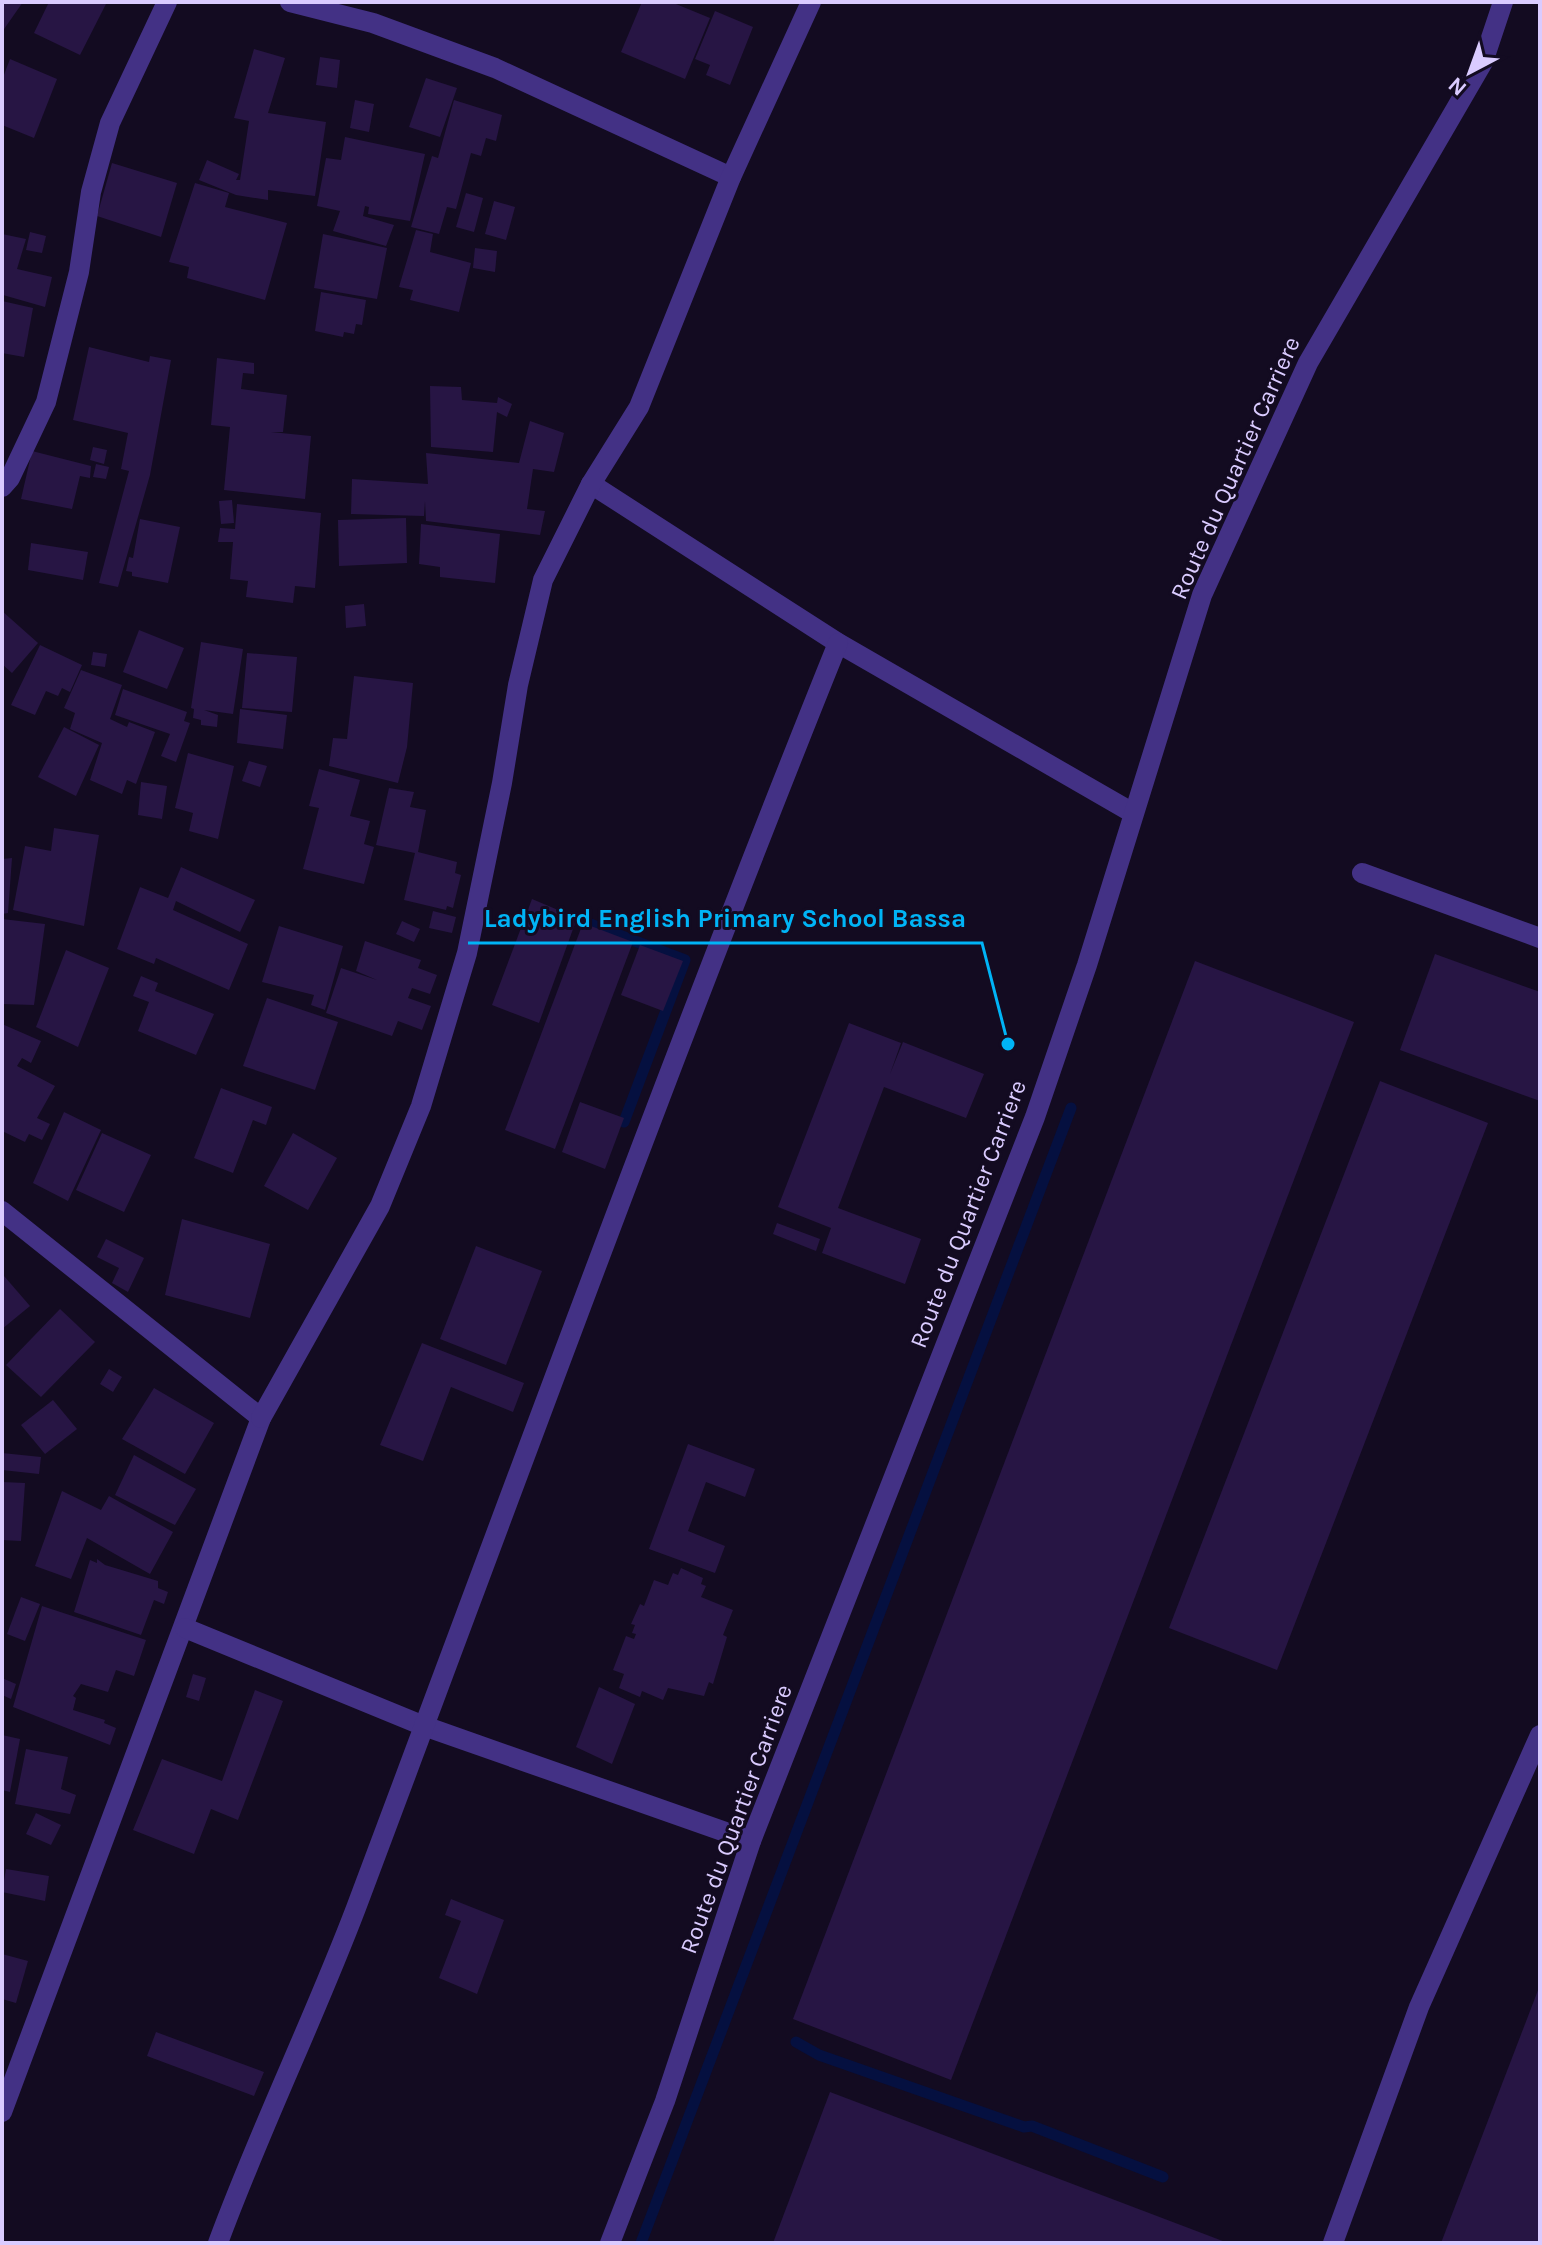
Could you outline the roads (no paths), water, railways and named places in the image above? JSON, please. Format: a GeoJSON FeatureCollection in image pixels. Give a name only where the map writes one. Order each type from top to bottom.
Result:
{"type":"FeatureCollection","features":[{"type":"Feature","properties":{"kind":"street"},"geometry":{"type":"LineString","coordinates":[[2,487],[10,478],[46,402],[79,272],[91,192],[110,123],[167,2]]}},
{"type":"Feature","properties":{"kind":"street"},"geometry":{"type":"LineString","coordinates":[[290,2],[373,23],[495,68],[731,177]]}},
{"type":"Feature","properties":{"kind":"street"},"geometry":{"type":"LineString","coordinates":[[2,2112],[261,1418],[380,1206],[421,1106],[467,953],[502,783],[518,685],[543,580],[591,484],[639,407],[731,177],[811,2]]}},
{"type":"Feature","properties":{"kind":"street","name":"Route du Quartier Carriere"},"geometry":{"type":"LineString","coordinates":[[610,2243],[665,2101],[751,1841],[1035,1117],[1087,965],[1208,580],[1308,363],[1483,62],[1503,2]]}},
{"type":"Feature","properties":{"kind":"street"},"geometry":{"type":"LineString","coordinates":[[591,484],[742,578],[838,643],[1133,813]]}},
{"type":"Feature","properties":{"kind":"street"},"geometry":{"type":"LineString","coordinates":[[218,2243],[245,2169],[332,1970],[601,1245],[838,643]]}},
{"type":"Feature","properties":{"kind":"street"},"geometry":{"type":"LineString","coordinates":[[1362,873],[1540,938]]}},
{"type":"Feature","properties":{"kind":"street"},"geometry":{"type":"LineString","coordinates":[[2,1211],[261,1418]]}},
{"type":"Feature","properties":{"kind":"street"},"geometry":{"type":"LineString","coordinates":[[185,1628],[424,1726],[751,1841]]}},
{"type":"Feature","properties":{"kind":"street"},"geometry":{"type":"LineString","coordinates":[[1333,2243],[1419,2007],[1540,1735]]}},
{"type":"Feature","properties":{"kind":"waterway"},"geometry":{"type":"LineString","coordinates":[[577,919],[685,960],[624,1122]]}},
{"type":"Feature","properties":{"kind":"waterway"},"geometry":{"type":"LineString","coordinates":[[641,2243],[1071,1108]]}},
{"type":"Feature","properties":{"kind":"waterway"},"geometry":{"type":"LineString","coordinates":[[796,2042],[819,2055],[1024,2127],[1032,2126],[1163,2177]]}},
{"type":"Feature","properties":{"kind":"place","name":"Ladybird English Primary School Bassa"},"geometry":{"type":"Point","coordinates":[1008,1044]}}]}
